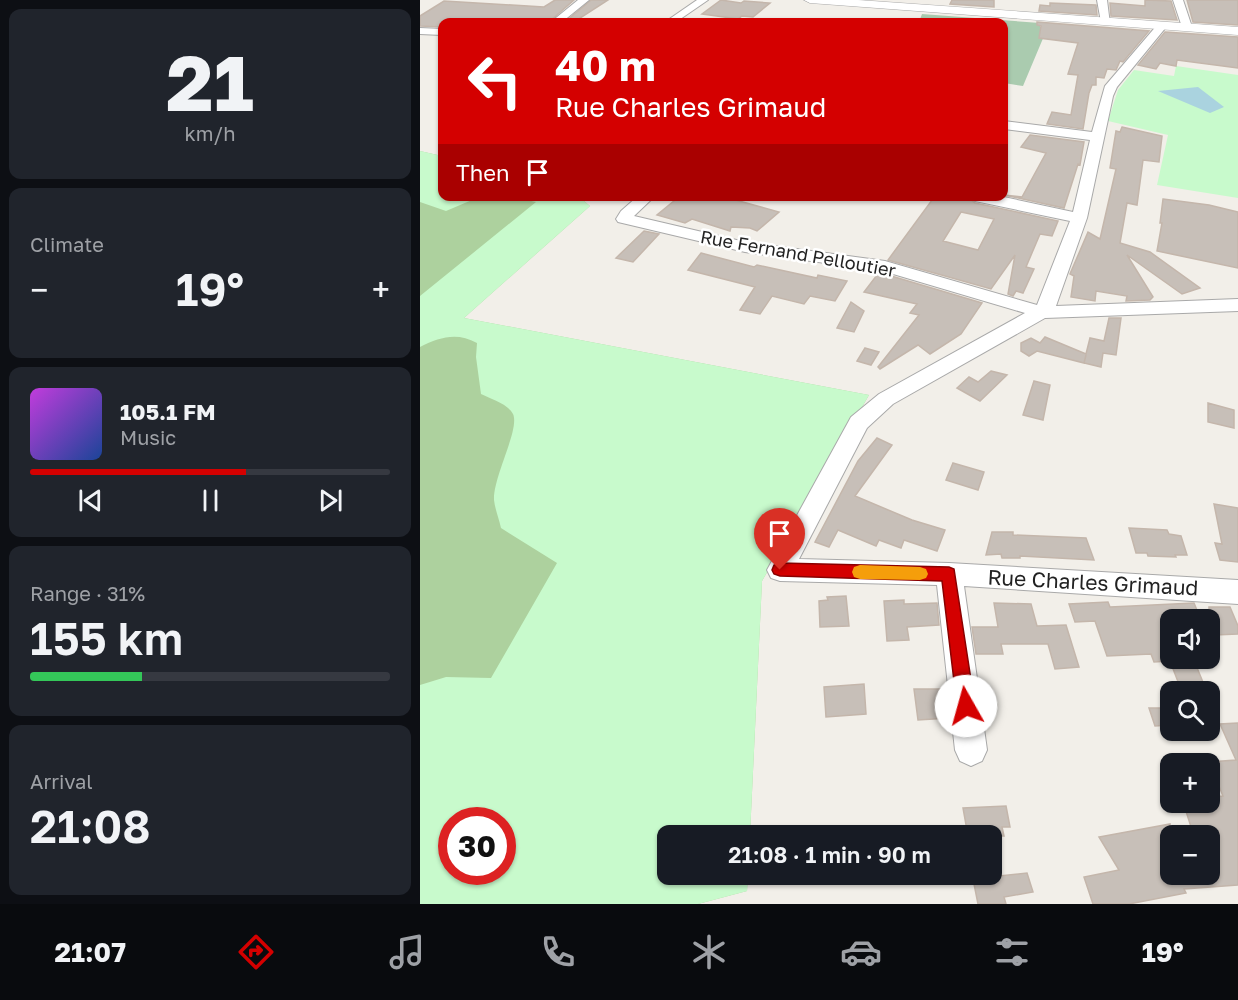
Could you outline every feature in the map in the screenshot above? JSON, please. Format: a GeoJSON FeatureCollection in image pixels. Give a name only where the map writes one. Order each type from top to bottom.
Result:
{"type":"FeatureCollection","features":[{"type":"Feature","properties":{"kind":"street"},"geometry":{"type":"LineString","coordinates":[[561,18],[584,0]]}},
{"type":"Feature","properties":{"kind":"street"},"geometry":{"type":"LineString","coordinates":[[676,18],[703,0]]}},
{"type":"Feature","properties":{"kind":"street"},"geometry":{"type":"LineString","coordinates":[[810,0],[1238,31]]}},
{"type":"Feature","properties":{"kind":"street"},"geometry":{"type":"LineString","coordinates":[[1102,0],[1106,22]]}},
{"type":"Feature","properties":{"kind":"street"},"geometry":{"type":"LineString","coordinates":[[1178,0],[1188,27]]}},
{"type":"Feature","properties":{"kind":"street"},"geometry":{"type":"LineString","coordinates":[[1041,312],[1049,303],[1079,218],[1111,86],[1162,26]]}},
{"type":"Feature","properties":{"kind":"street"},"geometry":{"type":"LineString","coordinates":[[420,31],[438,32]]}},
{"type":"Feature","properties":{"kind":"street"},"geometry":{"type":"LineString","coordinates":[[1008,126],[1097,137]]}},
{"type":"Feature","properties":{"kind":"street","name":"Rue Fernand Pelloutier"},"geometry":{"type":"LineString","coordinates":[[642,201],[624,219],[745,247],[885,266],[1041,312]]}},
{"type":"Feature","properties":{"kind":"street"},"geometry":{"type":"LineString","coordinates":[[999,201],[1079,218]]}},
{"type":"Feature","properties":{"kind":"street"},"geometry":{"type":"LineString","coordinates":[[1041,312],[1238,305]]}},
{"type":"Feature","properties":{"kind":"street","name":"Rue Charles Grimaud"},"geometry":{"type":"LineString","coordinates":[[1041,312],[886,399],[859,423],[780,570],[949,574],[1238,592]]}},
{"type":"Feature","properties":{"kind":"street"},"geometry":{"type":"LineString","coordinates":[[949,574],[971,750]]}},
{"type":"Feature","properties":{"kind":"green space"},"geometry":{"type":"Polygon","coordinates":[[[922,14],[974,18],[920,18],[922,14]]]}},
{"type":"Feature","properties":{"kind":"green space"},"geometry":{"type":"Polygon","coordinates":[[[1008,21],[1040,23],[1040,35],[1044,36],[1023,86],[1008,84],[1008,21]]]}},
{"type":"Feature","properties":{"kind":"green space"},"geometry":{"type":"Polygon","coordinates":[[[1176,66],[1238,75],[1238,198],[1157,185],[1168,135],[1108,121],[1118,90],[1134,70],[1174,76],[1176,66]]]}},
{"type":"Feature","properties":{"kind":"green space"},"geometry":{"type":"Polygon","coordinates":[[[420,151],[438,155],[438,201],[584,201],[590,206],[464,318],[869,395],[762,581],[750,825],[657,825],[657,885],[747,885],[747,891],[698,904],[420,904],[420,151]]]}},
{"type":"Feature","properties":{"kind":"green space"},"geometry":{"type":"Polygon","coordinates":[[[420,151],[438,155],[438,201],[470,201],[446,211],[420,202],[420,151]]]}},
{"type":"Feature","properties":{"kind":"green space"},"geometry":{"type":"Polygon","coordinates":[[[531,201],[584,201],[590,206],[464,318],[869,395],[762,581],[750,825],[657,825],[657,885],[747,885],[747,891],[698,904],[420,904],[420,685],[446,677],[491,678],[557,563],[501,528],[494,500],[495,490],[514,421],[511,410],[481,394],[476,357],[477,343],[462,338],[448,337],[420,347],[420,296],[536,202],[531,201]]]}},
{"type":"Feature","properties":{"kind":"water"},"geometry":{"type":"Polygon","coordinates":[[[1198,87],[1224,107],[1210,113],[1158,91],[1198,87]]]}},
{"type":"Feature","properties":{"kind":"building"},"geometry":{"type":"Polygon","coordinates":[[[555,0],[574,0],[554,18],[438,18],[438,27],[420,26],[420,16],[444,1],[544,7],[555,0]]]}},
{"type":"Feature","properties":{"kind":"building"},"geometry":{"type":"Polygon","coordinates":[[[591,0],[608,0],[580,18],[570,18],[591,0]]]}},
{"type":"Feature","properties":{"kind":"building"},"geometry":{"type":"Polygon","coordinates":[[[721,0],[770,3],[753,17],[731,18],[702,14],[721,0]]]}},
{"type":"Feature","properties":{"kind":"building"},"geometry":{"type":"Polygon","coordinates":[[[952,0],[994,0],[994,7],[950,4],[952,0]]]}},
{"type":"Feature","properties":{"kind":"building"},"geometry":{"type":"Polygon","coordinates":[[[1145,0],[1171,1],[1177,20],[1111,16],[1110,3],[1145,6],[1145,0]]]}},
{"type":"Feature","properties":{"kind":"building"},"geometry":{"type":"Polygon","coordinates":[[[1187,0],[1238,0],[1238,25],[1193,22],[1187,0]]]}},
{"type":"Feature","properties":{"kind":"building"},"geometry":{"type":"Polygon","coordinates":[[[1050,3],[1096,5],[1097,15],[1039,11],[1040,5],[1050,6],[1050,3]]]}},
{"type":"Feature","properties":{"kind":"building"},"geometry":{"type":"Polygon","coordinates":[[[1037,22],[1149,31],[1123,62],[1120,61],[1116,70],[1107,69],[1104,78],[1096,77],[1096,85],[1092,85],[1089,93],[1083,129],[1047,124],[1052,112],[1071,115],[1078,75],[1068,74],[1078,43],[1039,38],[1041,26],[1037,25],[1037,22]]]}},
{"type":"Feature","properties":{"kind":"building"},"geometry":{"type":"Polygon","coordinates":[[[1165,32],[1238,37],[1238,68],[1177,60],[1176,66],[1160,63],[1156,69],[1138,65],[1165,32]]]}},
{"type":"Feature","properties":{"kind":"building"},"geometry":{"type":"Polygon","coordinates":[[[1122,127],[1162,136],[1159,162],[1143,160],[1137,205],[1127,203],[1120,243],[1150,252],[1200,288],[1182,294],[1127,255],[1153,297],[1150,300],[1126,301],[1127,296],[1096,291],[1095,301],[1071,297],[1074,276],[1070,274],[1088,232],[1100,239],[1116,169],[1110,168],[1116,131],[1120,132],[1122,127]]]}},
{"type":"Feature","properties":{"kind":"building"},"geometry":{"type":"Polygon","coordinates":[[[1030,135],[1084,142],[1080,165],[1078,164],[1064,208],[1008,196],[1022,197],[1046,153],[1021,147],[1030,135]]]}},
{"type":"Feature","properties":{"kind":"building"},"geometry":{"type":"Polygon","coordinates":[[[1163,199],[1209,205],[1238,212],[1238,268],[1157,251],[1163,199]]]}},
{"type":"Feature","properties":{"kind":"building"},"geometry":{"type":"Polygon","coordinates":[[[674,201],[739,201],[779,212],[757,231],[750,228],[731,227],[730,231],[692,219],[685,223],[657,215],[674,201]]]}},
{"type":"Feature","properties":{"kind":"building"},"geometry":{"type":"Polygon","coordinates":[[[931,201],[972,201],[1058,221],[1052,236],[1040,234],[1026,267],[1034,269],[1023,293],[1016,291],[1013,296],[1008,294],[1015,255],[991,289],[888,260],[931,201]],[[961,212],[943,241],[978,250],[994,219],[961,212]]]}},
{"type":"Feature","properties":{"kind":"building"},"geometry":{"type":"Polygon","coordinates":[[[644,231],[659,234],[633,262],[616,258],[644,231]]]}},
{"type":"Feature","properties":{"kind":"building"},"geometry":{"type":"Polygon","coordinates":[[[701,253],[754,267],[757,265],[817,278],[818,275],[847,281],[835,301],[810,296],[804,304],[772,296],[760,314],[740,310],[755,287],[688,270],[701,253]]]}},
{"type":"Feature","properties":{"kind":"building"},"geometry":{"type":"Polygon","coordinates":[[[877,275],[888,277],[888,275],[982,303],[961,334],[930,354],[918,345],[880,369],[878,367],[919,315],[910,313],[917,304],[864,292],[877,275]]]}},
{"type":"Feature","properties":{"kind":"building"},"geometry":{"type":"Polygon","coordinates":[[[851,302],[864,311],[854,332],[837,328],[851,302]]]}},
{"type":"Feature","properties":{"kind":"building"},"geometry":{"type":"Polygon","coordinates":[[[1109,318],[1121,318],[1116,355],[1103,353],[1101,367],[1037,351],[1029,356],[1021,351],[1021,343],[1031,338],[1040,343],[1045,337],[1086,354],[1090,338],[1104,341],[1109,318]]]}},
{"type":"Feature","properties":{"kind":"building"},"geometry":{"type":"Polygon","coordinates":[[[865,348],[879,352],[871,365],[857,361],[865,348]]]}},
{"type":"Feature","properties":{"kind":"building"},"geometry":{"type":"Polygon","coordinates":[[[991,371],[1007,375],[980,401],[957,388],[969,377],[978,382],[991,371]]]}},
{"type":"Feature","properties":{"kind":"building"},"geometry":{"type":"Polygon","coordinates":[[[1034,381],[1050,385],[1043,420],[1023,415],[1034,381]]]}},
{"type":"Feature","properties":{"kind":"building"},"geometry":{"type":"Polygon","coordinates":[[[1208,403],[1234,410],[1234,428],[1208,422],[1208,403]]]}},
{"type":"Feature","properties":{"kind":"building"},"geometry":{"type":"Polygon","coordinates":[[[877,438],[892,445],[855,496],[912,520],[945,530],[937,551],[904,540],[901,548],[879,540],[876,546],[838,530],[829,547],[815,542],[858,461],[877,438]]]}},
{"type":"Feature","properties":{"kind":"building"},"geometry":{"type":"Polygon","coordinates":[[[953,463],[984,472],[978,490],[946,480],[953,463]]]}},
{"type":"Feature","properties":{"kind":"building"},"geometry":{"type":"Polygon","coordinates":[[[1214,504],[1238,508],[1238,562],[1220,560],[1215,543],[1222,544],[1214,504]]]}},
{"type":"Feature","properties":{"kind":"building"},"geometry":{"type":"Polygon","coordinates":[[[1129,528],[1167,530],[1169,534],[1181,536],[1187,555],[1148,556],[1147,553],[1136,553],[1129,528]]]}},
{"type":"Feature","properties":{"kind":"building"},"geometry":{"type":"Polygon","coordinates":[[[992,532],[1086,538],[1094,560],[1020,556],[1020,558],[1002,558],[1001,554],[986,555],[992,532]]]}},
{"type":"Feature","properties":{"kind":"building"},"geometry":{"type":"Polygon","coordinates":[[[846,596],[849,626],[820,627],[819,601],[828,600],[827,597],[846,596]]]}},
{"type":"Feature","properties":{"kind":"building"},"geometry":{"type":"Polygon","coordinates":[[[904,600],[904,604],[937,603],[939,625],[907,627],[909,640],[887,641],[884,601],[904,600]]]}},
{"type":"Feature","properties":{"kind":"building"},"geometry":{"type":"Polygon","coordinates":[[[1108,602],[1110,607],[1194,603],[1196,609],[1160,609],[1160,662],[1154,662],[1151,654],[1107,656],[1095,621],[1075,622],[1069,604],[1108,602]]]}},
{"type":"Feature","properties":{"kind":"building"},"geometry":{"type":"Polygon","coordinates":[[[994,603],[1031,604],[1037,626],[1066,625],[1079,667],[1055,669],[1048,644],[1001,644],[1003,654],[976,654],[972,627],[998,627],[994,603]]]}},
{"type":"Feature","properties":{"kind":"building"},"geometry":{"type":"Polygon","coordinates":[[[1209,607],[1230,607],[1238,626],[1238,634],[1220,635],[1220,609],[1209,609],[1209,607]]]}},
{"type":"Feature","properties":{"kind":"building"},"geometry":{"type":"Polygon","coordinates":[[[1173,669],[1198,669],[1202,681],[1178,681],[1173,669]]]}},
{"type":"Feature","properties":{"kind":"building"},"geometry":{"type":"Polygon","coordinates":[[[864,684],[866,714],[826,717],[824,687],[864,684]]]}},
{"type":"Feature","properties":{"kind":"building"},"geometry":{"type":"Polygon","coordinates":[[[914,689],[946,689],[949,718],[918,720],[914,689]]]}},
{"type":"Feature","properties":{"kind":"building"},"geometry":{"type":"Polygon","coordinates":[[[1149,708],[1160,708],[1160,726],[1155,726],[1149,708]]]}},
{"type":"Feature","properties":{"kind":"building"},"geometry":{"type":"Polygon","coordinates":[[[1238,723],[1238,885],[1184,889],[1186,893],[1129,904],[1093,904],[1084,877],[1119,870],[1099,837],[1160,826],[1160,885],[1220,885],[1220,825],[1190,825],[1187,813],[1220,813],[1220,796],[1223,796],[1220,789],[1220,761],[1236,760],[1220,724],[1238,723]]]}},
{"type":"Feature","properties":{"kind":"building"},"geometry":{"type":"Polygon","coordinates":[[[1006,806],[1010,827],[966,825],[963,808],[1006,806]]]}},
{"type":"Feature","properties":{"kind":"building"},"geometry":{"type":"Polygon","coordinates":[[[1027,873],[1033,892],[1004,897],[1006,904],[978,904],[974,885],[1002,885],[1002,876],[1027,873]]]}},
{"type":"Feature","properties":{"kind":"slow traffic"},"geometry":{"type":"LineString","coordinates":[[860,572],[920,574]]}},
{"type":"Feature","properties":{"kind":"route"},"geometry":{"type":"LineString","coordinates":[[780,570],[949,574],[966,706]]}}]}
